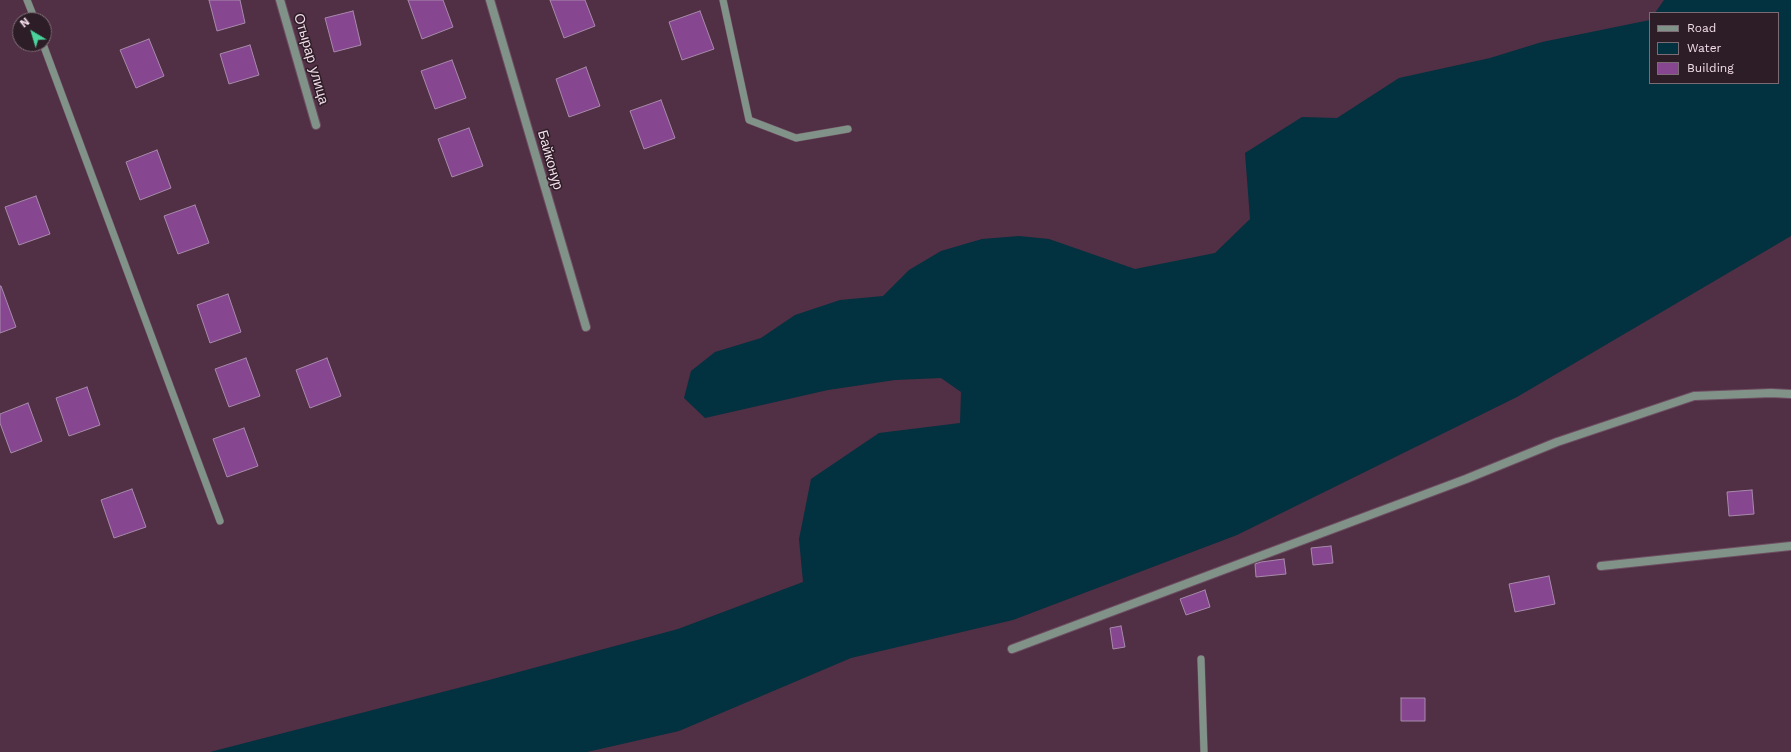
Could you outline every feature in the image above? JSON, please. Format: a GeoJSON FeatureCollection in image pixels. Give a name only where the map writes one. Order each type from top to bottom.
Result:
{"type":"FeatureCollection","features":[{"type":"Feature","properties":{"kind":"street","name":"Отырар улица"},"geometry":{"type":"LineString","coordinates":[[280,0],[316,125]]}},
{"type":"Feature","properties":{"kind":"street","name":"Байконур"},"geometry":{"type":"LineString","coordinates":[[490,0],[586,327]]}},
{"type":"Feature","properties":{"kind":"street"},"geometry":{"type":"LineString","coordinates":[[1012,649],[1466,479],[1557,442],[1694,396],[1771,393],[1791,394]]}},
{"type":"Feature","properties":{"kind":"street"},"geometry":{"type":"LineString","coordinates":[[1601,566],[1791,546]]}},
{"type":"Feature","properties":{"kind":"lane"},"geometry":{"type":"LineString","coordinates":[[27,0],[32,12]]}},
{"type":"Feature","properties":{"kind":"lane"},"geometry":{"type":"LineString","coordinates":[[723,0],[749,120],[796,138],[848,129]]}},
{"type":"Feature","properties":{"kind":"lane"},"geometry":{"type":"LineString","coordinates":[[47,52],[220,521]]}},
{"type":"Feature","properties":{"kind":"lane"},"geometry":{"type":"LineString","coordinates":[[1201,659],[1204,752]]}},
{"type":"Feature","properties":{"kind":"water"},"geometry":{"type":"Polygon","coordinates":[[[1664,0],[1791,0],[1791,236],[1517,397],[1237,535],[1013,620],[851,658],[679,731],[587,752],[210,752],[489,680],[678,629],[803,582],[799,539],[811,479],[879,433],[960,423],[961,392],[941,378],[895,380],[828,390],[705,418],[684,398],[691,371],[715,352],[761,338],[795,315],[840,300],[883,296],[909,270],[941,251],[982,239],[1019,236],[1049,239],[1135,269],[1215,253],[1250,219],[1245,153],[1302,117],[1337,118],[1399,78],[1490,58],[1542,42],[1649,20],[1649,84],[1779,84],[1779,12],[1656,12],[1664,0]]]}},
{"type":"Feature","properties":{"kind":"building"},"geometry":{"type":"Polygon","coordinates":[[[209,0],[240,0],[245,23],[217,31],[209,0]]]}},
{"type":"Feature","properties":{"kind":"building"},"geometry":{"type":"Polygon","coordinates":[[[408,0],[443,0],[453,27],[422,39],[408,0]]]}},
{"type":"Feature","properties":{"kind":"building"},"geometry":{"type":"Polygon","coordinates":[[[550,0],[585,0],[595,26],[564,38],[550,0]]]}},
{"type":"Feature","properties":{"kind":"building"},"geometry":{"type":"Polygon","coordinates":[[[353,11],[361,45],[334,52],[325,18],[353,11]]]}},
{"type":"Feature","properties":{"kind":"building"},"geometry":{"type":"Polygon","coordinates":[[[700,11],[714,49],[682,60],[669,22],[700,11]]]}},
{"type":"Feature","properties":{"kind":"building"},"geometry":{"type":"Polygon","coordinates":[[[149,39],[164,76],[136,88],[120,50],[149,39]]]}},
{"type":"Feature","properties":{"kind":"building"},"geometry":{"type":"Polygon","coordinates":[[[250,45],[259,75],[229,84],[220,54],[250,45]]]}},
{"type":"Feature","properties":{"kind":"building"},"geometry":{"type":"Polygon","coordinates":[[[452,60],[466,98],[435,109],[421,71],[452,60]]]}},
{"type":"Feature","properties":{"kind":"building"},"geometry":{"type":"Polygon","coordinates":[[[586,67],[600,106],[569,117],[556,79],[586,67]]]}},
{"type":"Feature","properties":{"kind":"building"},"geometry":{"type":"Polygon","coordinates":[[[661,100],[675,138],[644,149],[630,111],[661,100]]]}},
{"type":"Feature","properties":{"kind":"building"},"geometry":{"type":"Polygon","coordinates":[[[469,128],[483,166],[452,177],[438,139],[469,128]]]}},
{"type":"Feature","properties":{"kind":"building"},"geometry":{"type":"Polygon","coordinates":[[[157,150],[171,188],[140,200],[126,162],[157,150]]]}},
{"type":"Feature","properties":{"kind":"building"},"geometry":{"type":"Polygon","coordinates":[[[36,196],[50,234],[19,245],[5,207],[36,196]]]}},
{"type":"Feature","properties":{"kind":"building"},"geometry":{"type":"Polygon","coordinates":[[[195,205],[209,243],[178,254],[164,216],[195,205]]]}},
{"type":"Feature","properties":{"kind":"building"},"geometry":{"type":"Polygon","coordinates":[[[0,286],[16,327],[0,333],[0,286]]]}},
{"type":"Feature","properties":{"kind":"building"},"geometry":{"type":"Polygon","coordinates":[[[228,294],[241,332],[210,343],[197,305],[228,294]]]}},
{"type":"Feature","properties":{"kind":"building"},"geometry":{"type":"Polygon","coordinates":[[[246,358],[260,396],[229,407],[215,369],[246,358]]]}},
{"type":"Feature","properties":{"kind":"building"},"geometry":{"type":"Polygon","coordinates":[[[327,358],[341,396],[310,408],[296,370],[327,358]]]}},
{"type":"Feature","properties":{"kind":"building"},"geometry":{"type":"Polygon","coordinates":[[[87,387],[100,425],[69,436],[56,398],[87,387]]]}},
{"type":"Feature","properties":{"kind":"building"},"geometry":{"type":"Polygon","coordinates":[[[28,403],[42,441],[11,453],[0,423],[0,414],[28,403]]]}},
{"type":"Feature","properties":{"kind":"building"},"geometry":{"type":"Polygon","coordinates":[[[244,428],[258,466],[227,477],[213,439],[244,428]]]}},
{"type":"Feature","properties":{"kind":"building"},"geometry":{"type":"Polygon","coordinates":[[[132,489],[146,527],[114,538],[101,500],[132,489]]]}},
{"type":"Feature","properties":{"kind":"building"},"geometry":{"type":"Polygon","coordinates":[[[1752,490],[1754,514],[1729,516],[1727,492],[1752,490]]]}},
{"type":"Feature","properties":{"kind":"building"},"geometry":{"type":"Polygon","coordinates":[[[1331,546],[1333,563],[1313,565],[1311,548],[1331,546]]]}},
{"type":"Feature","properties":{"kind":"building"},"geometry":{"type":"Polygon","coordinates":[[[1284,559],[1286,574],[1256,577],[1255,564],[1284,559]]]}},
{"type":"Feature","properties":{"kind":"building"},"geometry":{"type":"Polygon","coordinates":[[[1549,576],[1555,604],[1515,612],[1509,584],[1549,576]]]}},
{"type":"Feature","properties":{"kind":"building"},"geometry":{"type":"Polygon","coordinates":[[[1205,590],[1210,607],[1186,615],[1180,599],[1205,590]]]}},
{"type":"Feature","properties":{"kind":"building"},"geometry":{"type":"Polygon","coordinates":[[[1121,626],[1125,647],[1113,649],[1110,628],[1121,626]]]}},
{"type":"Feature","properties":{"kind":"building"},"geometry":{"type":"Polygon","coordinates":[[[1401,698],[1425,698],[1425,721],[1401,721],[1401,698]]]}}]}
